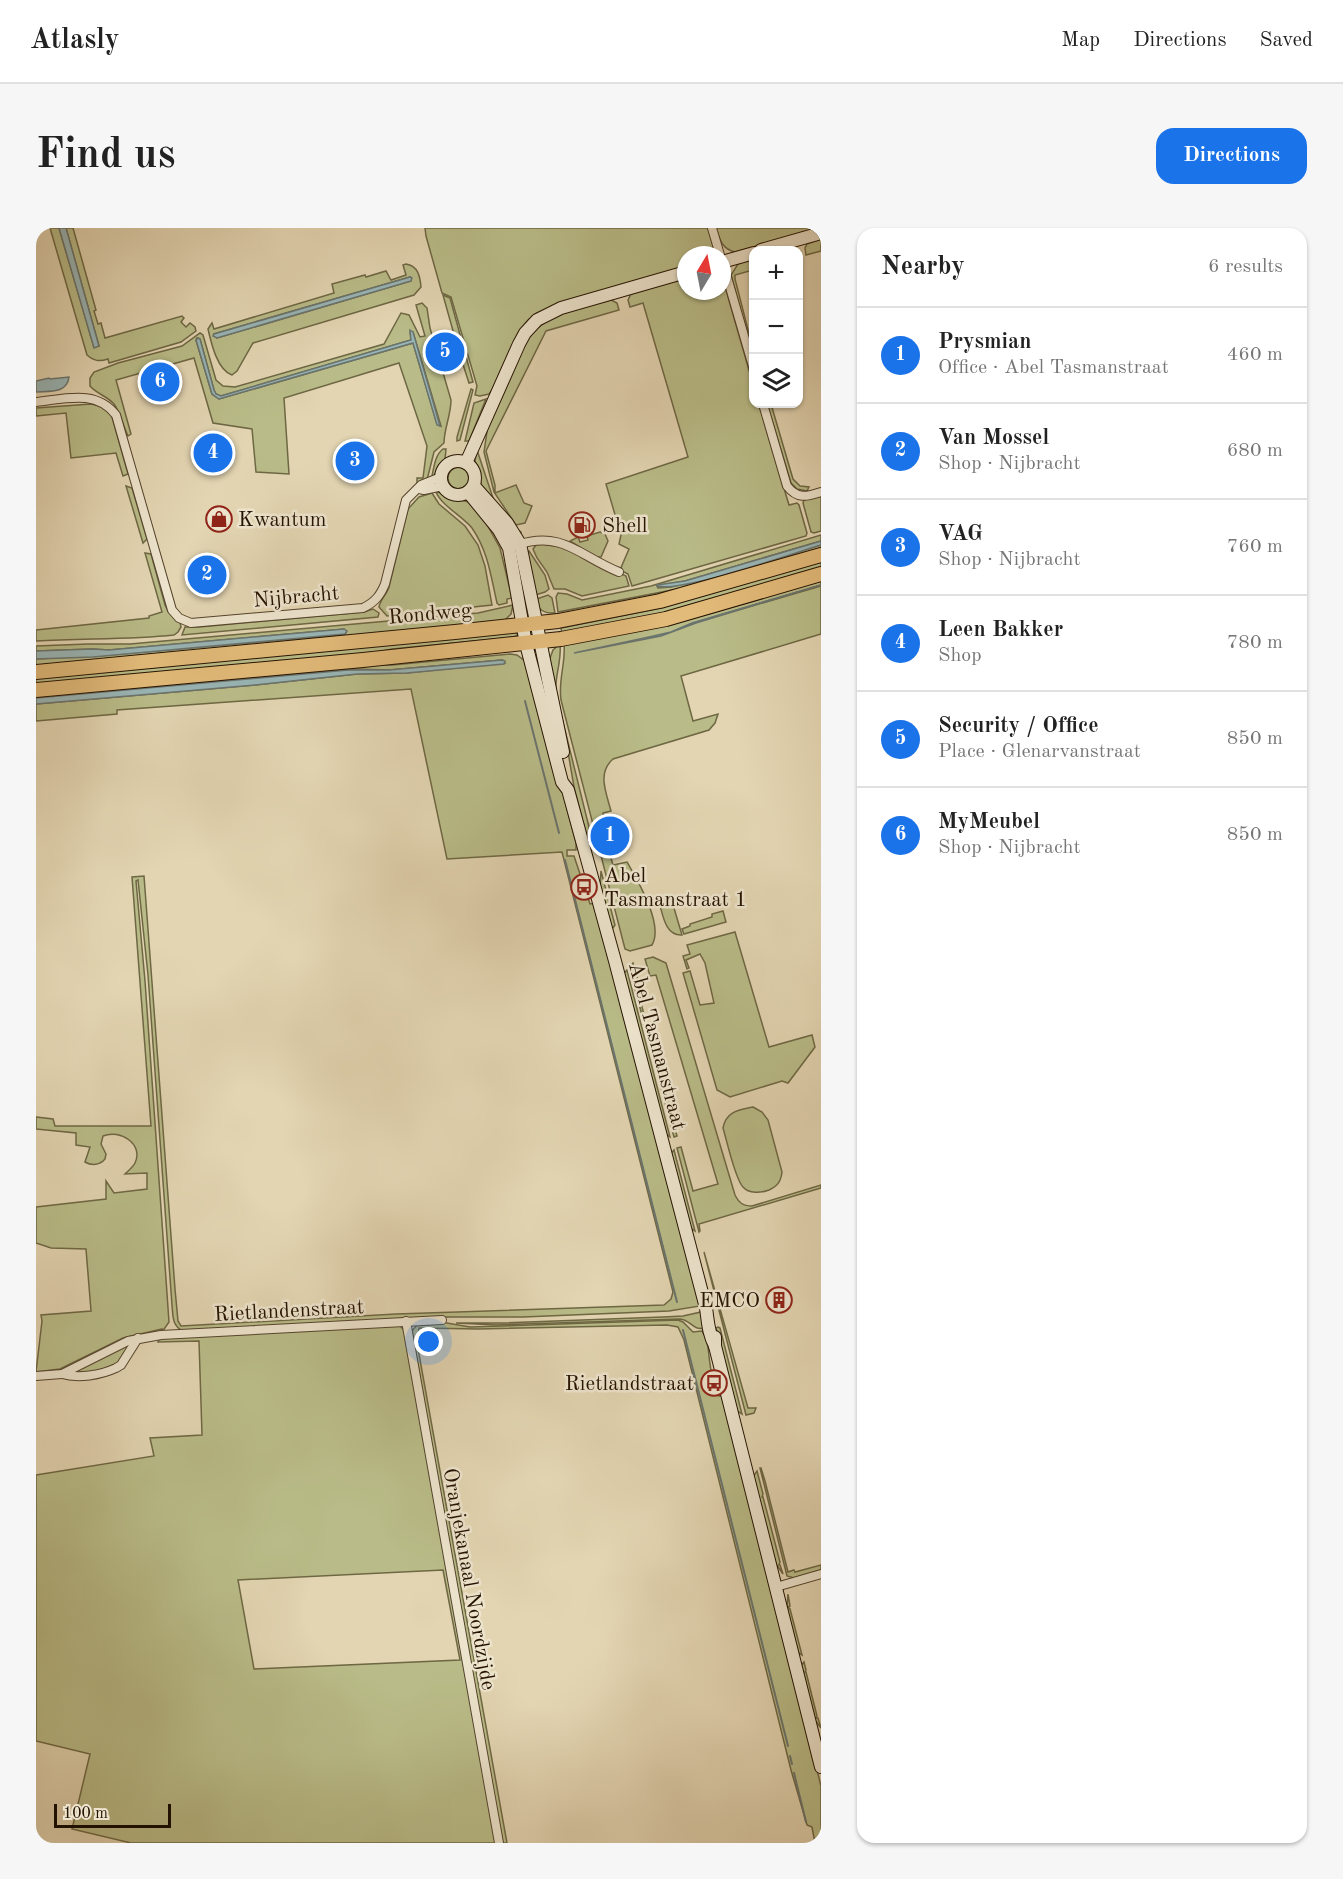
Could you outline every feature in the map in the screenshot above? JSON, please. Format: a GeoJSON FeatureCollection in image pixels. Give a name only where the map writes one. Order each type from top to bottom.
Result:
{"type":"FeatureCollection","features":[{"type":"Feature","properties":{"kind":"main road","name":"Rondweg"},"geometry":{"type":"LineString","coordinates":[[36,672],[529,625],[576,618],[660,601],[821,555]]}},
{"type":"Feature","properties":{"kind":"main road","name":"Rondweg"},"geometry":{"type":"LineString","coordinates":[[36,690],[532,643],[666,619],[821,574]]}},
{"type":"Feature","properties":{"kind":"street"},"geometry":{"type":"LineString","coordinates":[[712,228],[717,246]]}},
{"type":"Feature","properties":{"kind":"street"},"geometry":{"type":"LineString","coordinates":[[775,246],[821,233]]}},
{"type":"Feature","properties":{"kind":"street"},"geometry":{"type":"LineString","coordinates":[[731,259],[749,254]]}},
{"type":"Feature","properties":{"kind":"street"},"geometry":{"type":"LineString","coordinates":[[466,463],[519,344],[537,320],[561,308],[677,275]]}},
{"type":"Feature","properties":{"kind":"street"},"geometry":{"type":"LineString","coordinates":[[731,293],[749,356]]}},
{"type":"Feature","properties":{"kind":"street","name":"Nijbracht"},"geometry":{"type":"LineString","coordinates":[[36,402],[93,398],[109,407],[116,415],[172,610],[179,618],[191,623],[363,608],[371,604],[380,597],[385,584],[406,500],[422,485],[442,482]]}},
{"type":"Feature","properties":{"kind":"street"},"geometry":{"type":"LineString","coordinates":[[764,408],[787,486],[792,493],[800,497],[821,492]]}},
{"type":"Feature","properties":{"kind":"street"},"geometry":{"type":"LineString","coordinates":[[452,462],[466,463],[474,470],[475,481],[471,489],[456,495],[451,493],[442,482],[445,468],[452,462]]}},
{"type":"Feature","properties":{"kind":"street","name":"Abel Tasmanstraat"},"geometry":{"type":"LineString","coordinates":[[471,489],[499,530],[514,546],[532,643],[569,780],[568,790],[615,961],[707,1313],[708,1328],[715,1346],[776,1587],[818,1740],[821,1767]]}},
{"type":"Feature","properties":{"kind":"street"},"geometry":{"type":"LineString","coordinates":[[514,546],[546,539],[561,542],[619,572]]}},
{"type":"Feature","properties":{"kind":"street","name":"Rietlandenstraat"},"geometry":{"type":"LineString","coordinates":[[62,1374],[114,1347],[138,1338],[442,1320]]}},
{"type":"Feature","properties":{"kind":"street","name":"Oranjekanaal Noordzijde"},"geometry":{"type":"LineString","coordinates":[[406,1321],[499,1843]]}},
{"type":"Feature","properties":{"kind":"street","name":"Rietlandenstraat"},"geometry":{"type":"LineString","coordinates":[[36,1376],[62,1374],[84,1376],[116,1368],[121,1365],[138,1338]]}},
{"type":"Feature","properties":{"kind":"street"},"geometry":{"type":"LineString","coordinates":[[776,1587],[821,1574]]}},
{"type":"Feature","properties":{"kind":"green space"},"geometry":{"type":"Polygon","coordinates":[[[50,228],[59,228],[94,347],[99,346],[66,228],[73,228],[96,310],[94,311],[98,324],[101,323],[105,338],[182,316],[184,318],[181,322],[186,327],[190,323],[196,331],[181,342],[109,363],[108,359],[97,360],[87,355],[50,228]]]}},
{"type":"Feature","properties":{"kind":"green space"},"geometry":{"type":"Polygon","coordinates":[[[425,228],[708,228],[713,246],[677,246],[677,270],[558,304],[537,313],[518,333],[492,390],[489,394],[480,396],[475,395],[477,386],[451,297],[442,293],[425,228]]]}},
{"type":"Feature","properties":{"kind":"green space"},"geometry":{"type":"Polygon","coordinates":[[[716,228],[819,228],[749,246],[749,248],[735,252],[731,251],[731,246],[724,246],[716,228]]]}},
{"type":"Feature","properties":{"kind":"green space"},"geometry":{"type":"Polygon","coordinates":[[[821,239],[821,251],[806,255],[807,244],[821,239]]]}},
{"type":"Feature","properties":{"kind":"green space"},"geometry":{"type":"Polygon","coordinates":[[[749,260],[749,271],[735,275],[735,279],[749,333],[749,342],[731,275],[738,264],[749,260]]]}},
{"type":"Feature","properties":{"kind":"green space"},"geometry":{"type":"Polygon","coordinates":[[[403,265],[410,265],[419,275],[421,287],[414,295],[253,343],[237,371],[232,375],[222,368],[208,329],[212,323],[214,329],[334,293],[332,284],[365,275],[366,277],[386,271],[391,280],[406,275],[403,265]],[[410,277],[214,334],[217,338],[411,281],[410,277]]]}},
{"type":"Feature","properties":{"kind":"green space"},"geometry":{"type":"Polygon","coordinates":[[[677,281],[677,300],[729,300],[749,370],[749,408],[760,408],[789,505],[797,503],[799,505],[806,536],[632,586],[628,574],[620,570],[629,549],[619,544],[621,535],[606,484],[688,457],[643,303],[630,307],[628,300],[631,294],[677,281]]]}},
{"type":"Feature","properties":{"kind":"green space"},"geometry":{"type":"Polygon","coordinates":[[[443,295],[450,298],[473,382],[469,383],[459,352],[462,347],[461,340],[455,338],[443,295]]]}},
{"type":"Feature","properties":{"kind":"green space"},"geometry":{"type":"Polygon","coordinates":[[[611,300],[617,303],[619,310],[546,331],[486,451],[495,493],[516,485],[524,503],[532,506],[525,523],[516,525],[494,492],[484,452],[488,425],[524,344],[532,333],[551,318],[562,313],[611,300]]]}},
{"type":"Feature","properties":{"kind":"green space"},"geometry":{"type":"Polygon","coordinates":[[[422,303],[427,308],[430,328],[451,400],[444,443],[434,452],[427,480],[417,484],[417,478],[423,478],[427,446],[399,363],[284,398],[289,474],[256,472],[252,429],[213,423],[194,358],[116,380],[131,434],[128,436],[114,404],[90,386],[90,378],[94,372],[118,363],[182,346],[200,333],[203,335],[216,380],[223,386],[235,387],[384,344],[401,313],[409,315],[420,337],[425,336],[416,305],[422,303]],[[410,332],[411,340],[221,396],[214,390],[200,339],[196,340],[212,394],[219,399],[413,343],[437,424],[441,426],[413,332],[410,332]]]}},
{"type":"Feature","properties":{"kind":"green space"},"geometry":{"type":"Polygon","coordinates":[[[471,389],[473,390],[460,440],[457,441],[457,437],[471,389]]]}},
{"type":"Feature","properties":{"kind":"green space"},"geometry":{"type":"Polygon","coordinates":[[[486,399],[469,441],[465,441],[474,403],[486,399]]]}},
{"type":"Feature","properties":{"kind":"green space"},"geometry":{"type":"Polygon","coordinates":[[[91,404],[105,407],[112,417],[128,474],[123,476],[116,453],[71,458],[66,413],[36,416],[36,408],[91,404]]]}},
{"type":"Feature","properties":{"kind":"green space"},"geometry":{"type":"Polygon","coordinates":[[[768,408],[772,408],[793,479],[800,486],[809,487],[807,491],[797,489],[791,483],[768,408]]]}},
{"type":"Feature","properties":{"kind":"green space"},"geometry":{"type":"Polygon","coordinates":[[[443,449],[446,449],[445,460],[433,477],[435,461],[443,449]]]}},
{"type":"Feature","properties":{"kind":"green space"},"geometry":{"type":"Polygon","coordinates":[[[477,450],[494,501],[521,534],[516,532],[481,490],[480,473],[475,461],[477,450]]]}},
{"type":"Feature","properties":{"kind":"green space"},"geometry":{"type":"Polygon","coordinates":[[[459,467],[467,470],[470,478],[467,486],[459,489],[451,486],[448,478],[451,470],[459,467]]]}},
{"type":"Feature","properties":{"kind":"green space"},"geometry":{"type":"Polygon","coordinates":[[[126,486],[132,488],[147,539],[143,543],[126,486]]]}},
{"type":"Feature","properties":{"kind":"green space"},"geometry":{"type":"Polygon","coordinates":[[[436,492],[469,502],[485,521],[500,548],[512,598],[507,599],[507,603],[499,605],[497,603],[485,555],[472,528],[442,501],[436,492]]]}},
{"type":"Feature","properties":{"kind":"green space"},"geometry":{"type":"Polygon","coordinates":[[[432,493],[439,504],[465,526],[478,545],[485,566],[492,605],[387,616],[379,607],[389,587],[408,509],[419,497],[432,493]]]}},
{"type":"Feature","properties":{"kind":"green space"},"geometry":{"type":"Polygon","coordinates":[[[821,496],[821,531],[814,533],[811,532],[803,503],[804,500],[821,496]]]}},
{"type":"Feature","properties":{"kind":"green space"},"geometry":{"type":"Polygon","coordinates":[[[600,532],[605,534],[608,541],[601,557],[596,557],[570,541],[578,537],[580,542],[588,540],[587,536],[600,532]]]}},
{"type":"Feature","properties":{"kind":"green space"},"geometry":{"type":"Polygon","coordinates":[[[821,535],[821,541],[685,581],[657,586],[658,588],[671,587],[705,579],[821,545],[821,551],[698,585],[558,612],[556,597],[558,593],[582,600],[651,586],[821,535]]]}},
{"type":"Feature","properties":{"kind":"green space"},"geometry":{"type":"Polygon","coordinates":[[[536,545],[566,548],[626,576],[629,586],[582,596],[565,589],[554,589],[533,549],[536,545]]]}},
{"type":"Feature","properties":{"kind":"green space"},"geometry":{"type":"Polygon","coordinates":[[[529,551],[545,575],[549,589],[532,596],[527,553],[529,551]]]}},
{"type":"Feature","properties":{"kind":"green space"},"geometry":{"type":"Polygon","coordinates":[[[145,553],[151,554],[168,611],[180,622],[181,627],[178,632],[174,635],[157,637],[36,641],[36,630],[149,618],[149,616],[162,612],[145,553]]]}},
{"type":"Feature","properties":{"kind":"green space"},"geometry":{"type":"Polygon","coordinates":[[[821,559],[821,569],[683,610],[562,635],[561,628],[660,608],[821,559]]]}},
{"type":"Feature","properties":{"kind":"green space"},"geometry":{"type":"Polygon","coordinates":[[[821,579],[821,585],[697,622],[821,586],[821,634],[681,676],[693,721],[718,714],[709,730],[613,759],[608,764],[604,783],[611,811],[603,813],[604,818],[600,820],[613,865],[627,862],[648,903],[655,926],[652,945],[630,951],[625,949],[561,700],[564,643],[821,579]]]}},
{"type":"Feature","properties":{"kind":"green space"},"geometry":{"type":"Polygon","coordinates":[[[548,595],[552,598],[555,613],[542,610],[534,600],[548,595]]]}},
{"type":"Feature","properties":{"kind":"green space"},"geometry":{"type":"Polygon","coordinates":[[[513,605],[511,614],[503,622],[36,666],[36,659],[121,654],[346,633],[344,629],[109,650],[36,651],[36,646],[130,644],[478,613],[513,605]]]}},
{"type":"Feature","properties":{"kind":"green space"},"geometry":{"type":"Polygon","coordinates":[[[373,609],[379,613],[378,617],[182,635],[185,627],[364,612],[373,609]]]}},
{"type":"Feature","properties":{"kind":"green space"},"geometry":{"type":"Polygon","coordinates":[[[516,632],[518,635],[514,637],[392,649],[358,656],[36,685],[36,675],[516,632]]]}},
{"type":"Feature","properties":{"kind":"green space"},"geometry":{"type":"Polygon","coordinates":[[[560,644],[556,694],[593,843],[589,845],[574,787],[549,661],[553,650],[560,644]]]}},
{"type":"Feature","properties":{"kind":"green space"},"geometry":{"type":"Polygon","coordinates":[[[517,655],[525,661],[552,752],[576,843],[576,850],[567,850],[567,856],[574,856],[590,904],[595,903],[700,1306],[669,1311],[523,1317],[433,1317],[183,1331],[179,1329],[173,1313],[148,975],[138,880],[136,881],[169,1322],[162,1332],[162,1329],[123,1338],[60,1369],[36,1372],[41,1315],[91,1311],[86,1249],[51,1248],[36,1243],[36,1207],[106,1199],[106,1181],[114,1193],[147,1189],[147,1173],[125,1174],[134,1164],[137,1156],[133,1144],[123,1136],[110,1134],[103,1136],[101,1144],[106,1154],[105,1159],[101,1163],[93,1164],[85,1162],[90,1147],[76,1145],[76,1133],[36,1129],[36,1117],[53,1119],[55,1126],[151,1126],[132,877],[144,876],[175,1289],[178,1321],[181,1326],[396,1314],[664,1305],[671,1299],[673,1292],[562,852],[447,859],[411,689],[117,710],[117,714],[36,721],[36,704],[357,674],[406,673],[505,663],[502,660],[389,670],[355,669],[36,698],[36,694],[354,665],[392,665],[517,655]]]}},
{"type":"Feature","properties":{"kind":"green space"},"geometry":{"type":"Polygon","coordinates":[[[601,871],[615,925],[612,929],[600,887],[601,871]]]}},
{"type":"Feature","properties":{"kind":"green space"},"geometry":{"type":"Polygon","coordinates":[[[671,898],[682,935],[668,928],[659,902],[671,898]]]}},
{"type":"Feature","properties":{"kind":"green space"},"geometry":{"type":"Polygon","coordinates":[[[723,911],[726,922],[684,934],[682,929],[690,924],[723,911]]]}},
{"type":"Feature","properties":{"kind":"green space"},"geometry":{"type":"Polygon","coordinates":[[[735,932],[769,1047],[812,1035],[815,1047],[788,1083],[782,1081],[730,1097],[717,1090],[683,973],[690,971],[700,1005],[714,1003],[705,963],[700,954],[686,960],[689,968],[687,969],[683,956],[690,954],[687,945],[735,932]]]}},
{"type":"Feature","properties":{"kind":"green space"},"geometry":{"type":"Polygon","coordinates":[[[653,957],[666,963],[738,1200],[744,1205],[752,1206],[821,1185],[821,1188],[699,1224],[699,1232],[677,1148],[681,1147],[693,1191],[718,1184],[656,975],[650,976],[645,959],[653,957]]]}},
{"type":"Feature","properties":{"kind":"green space"},"geometry":{"type":"Polygon","coordinates":[[[633,963],[638,980],[635,981],[677,1136],[674,1137],[629,966],[633,963]]]}},
{"type":"Feature","properties":{"kind":"green space"},"geometry":{"type":"Polygon","coordinates":[[[627,970],[670,1137],[665,1134],[623,975],[627,970]]]}},
{"type":"Feature","properties":{"kind":"green space"},"geometry":{"type":"Polygon","coordinates":[[[753,1107],[762,1112],[768,1120],[782,1172],[777,1185],[759,1192],[748,1191],[740,1183],[723,1128],[730,1115],[738,1110],[753,1107]]]}},
{"type":"Feature","properties":{"kind":"green space"},"geometry":{"type":"Polygon","coordinates":[[[674,1150],[695,1231],[689,1227],[670,1155],[674,1150]]]}},
{"type":"Feature","properties":{"kind":"green space"},"geometry":{"type":"Polygon","coordinates":[[[704,1252],[748,1408],[756,1408],[754,1413],[746,1415],[704,1252]]]}},
{"type":"Feature","properties":{"kind":"green space"},"geometry":{"type":"Polygon","coordinates":[[[701,1312],[704,1328],[700,1329],[680,1319],[496,1325],[456,1323],[663,1317],[701,1312]]]}},
{"type":"Feature","properties":{"kind":"green space"},"geometry":{"type":"Polygon","coordinates":[[[678,1320],[693,1332],[702,1331],[707,1343],[719,1396],[723,1395],[821,1786],[821,1843],[815,1843],[812,1827],[807,1825],[791,1770],[684,1340],[678,1327],[667,1325],[419,1328],[417,1343],[507,1843],[501,1843],[412,1331],[417,1325],[441,1322],[470,1327],[678,1320]]]}},
{"type":"Feature","properties":{"kind":"green space"},"geometry":{"type":"Polygon","coordinates":[[[399,1325],[405,1331],[497,1843],[131,1843],[72,1829],[90,1754],[36,1741],[36,1475],[154,1456],[150,1438],[202,1435],[199,1341],[158,1342],[160,1337],[399,1325]],[[443,1570],[238,1580],[254,1669],[460,1660],[443,1570]]]}},
{"type":"Feature","properties":{"kind":"green space"},"geometry":{"type":"Polygon","coordinates":[[[718,1327],[742,1414],[736,1410],[716,1328],[718,1327]]]}},
{"type":"Feature","properties":{"kind":"green space"},"geometry":{"type":"Polygon","coordinates":[[[134,1342],[121,1362],[105,1371],[70,1373],[134,1342]]]}},
{"type":"Feature","properties":{"kind":"green space"},"geometry":{"type":"Polygon","coordinates":[[[760,1468],[788,1572],[821,1565],[821,1570],[794,1578],[787,1576],[760,1468]]]}},
{"type":"Feature","properties":{"kind":"green space"},"geometry":{"type":"Polygon","coordinates":[[[757,1471],[783,1574],[776,1564],[753,1477],[757,1471]]]}},
{"type":"Feature","properties":{"kind":"green space"},"geometry":{"type":"Polygon","coordinates":[[[788,1594],[790,1606],[788,1607],[802,1655],[796,1651],[787,1608],[788,1594]]]}},
{"type":"Feature","properties":{"kind":"green space"},"geometry":{"type":"Polygon","coordinates":[[[804,1662],[816,1718],[821,1728],[814,1719],[800,1667],[804,1662]]]}},
{"type":"Feature","properties":{"kind":"water"},"geometry":{"type":"Polygon","coordinates":[[[59,228],[66,228],[99,346],[94,348],[59,228]]]}},
{"type":"Feature","properties":{"kind":"water"},"geometry":{"type":"Polygon","coordinates":[[[410,277],[411,281],[217,338],[213,336],[214,334],[410,277]]]}},
{"type":"Feature","properties":{"kind":"water"},"geometry":{"type":"Polygon","coordinates":[[[410,330],[413,332],[440,426],[437,425],[413,343],[219,399],[212,394],[196,340],[200,339],[214,390],[221,396],[411,340],[410,330]]]}},
{"type":"Feature","properties":{"kind":"water"},"geometry":{"type":"Polygon","coordinates":[[[69,377],[68,382],[61,389],[36,392],[36,381],[69,377]]]}},
{"type":"Feature","properties":{"kind":"water"},"geometry":{"type":"Polygon","coordinates":[[[821,541],[821,545],[736,572],[688,584],[657,586],[685,581],[821,541]]]}},
{"type":"Feature","properties":{"kind":"water"},"geometry":{"type":"Polygon","coordinates":[[[821,585],[661,636],[574,653],[671,632],[692,623],[821,585]]]}},
{"type":"Feature","properties":{"kind":"water"},"geometry":{"type":"Polygon","coordinates":[[[344,629],[347,631],[345,634],[93,657],[36,659],[36,651],[109,650],[344,629]]]}},
{"type":"Feature","properties":{"kind":"water"},"geometry":{"type":"Polygon","coordinates":[[[505,661],[504,664],[407,673],[357,674],[36,704],[36,698],[348,670],[389,670],[505,661]]]}},
{"type":"Feature","properties":{"kind":"waterway"},"geometry":{"type":"LineString","coordinates":[[525,701],[559,833]]}},
{"type":"Feature","properties":{"kind":"waterway"},"geometry":{"type":"LineString","coordinates":[[565,860],[677,1302]]}},
{"type":"Feature","properties":{"kind":"waterway"},"geometry":{"type":"LineString","coordinates":[[683,1330],[788,1746]]}},
{"type":"Feature","properties":{"kind":"waterway"},"geometry":{"type":"LineString","coordinates":[[790,1756],[792,1764]]}},
{"type":"Feature","properties":{"kind":"waterway"},"geometry":{"type":"LineString","coordinates":[[794,1773],[806,1822]]}},
{"type":"Feature","properties":{"kind":"place","name":"Security / Office"},"geometry":{"type":"Point","coordinates":[445,352]}},
{"type":"Feature","properties":{"kind":"place","name":"MyMeubel"},"geometry":{"type":"Point","coordinates":[160,382]}},
{"type":"Feature","properties":{"kind":"place","name":"Leen Bakker"},"geometry":{"type":"Point","coordinates":[213,453]}},
{"type":"Feature","properties":{"kind":"place","name":"VAG"},"geometry":{"type":"Point","coordinates":[355,461]}},
{"type":"Feature","properties":{"kind":"place","name":"Kwantum"},"geometry":{"type":"Point","coordinates":[219,519]}},
{"type":"Feature","properties":{"kind":"place","name":"Shell"},"geometry":{"type":"Point","coordinates":[582,525]}},
{"type":"Feature","properties":{"kind":"place","name":"Van Mossel"},"geometry":{"type":"Point","coordinates":[207,575]}},
{"type":"Feature","properties":{"kind":"place","name":"Prysmian"},"geometry":{"type":"Point","coordinates":[610,836]}},
{"type":"Feature","properties":{"kind":"place","name":"Abel Tasmanstraat 1"},"geometry":{"type":"Point","coordinates":[584,887]}},
{"type":"Feature","properties":{"kind":"place","name":"EMCO"},"geometry":{"type":"Point","coordinates":[779,1300]}},
{"type":"Feature","properties":{"kind":"place","name":"Rietlandstraat"},"geometry":{"type":"Point","coordinates":[714,1383]}}]}
